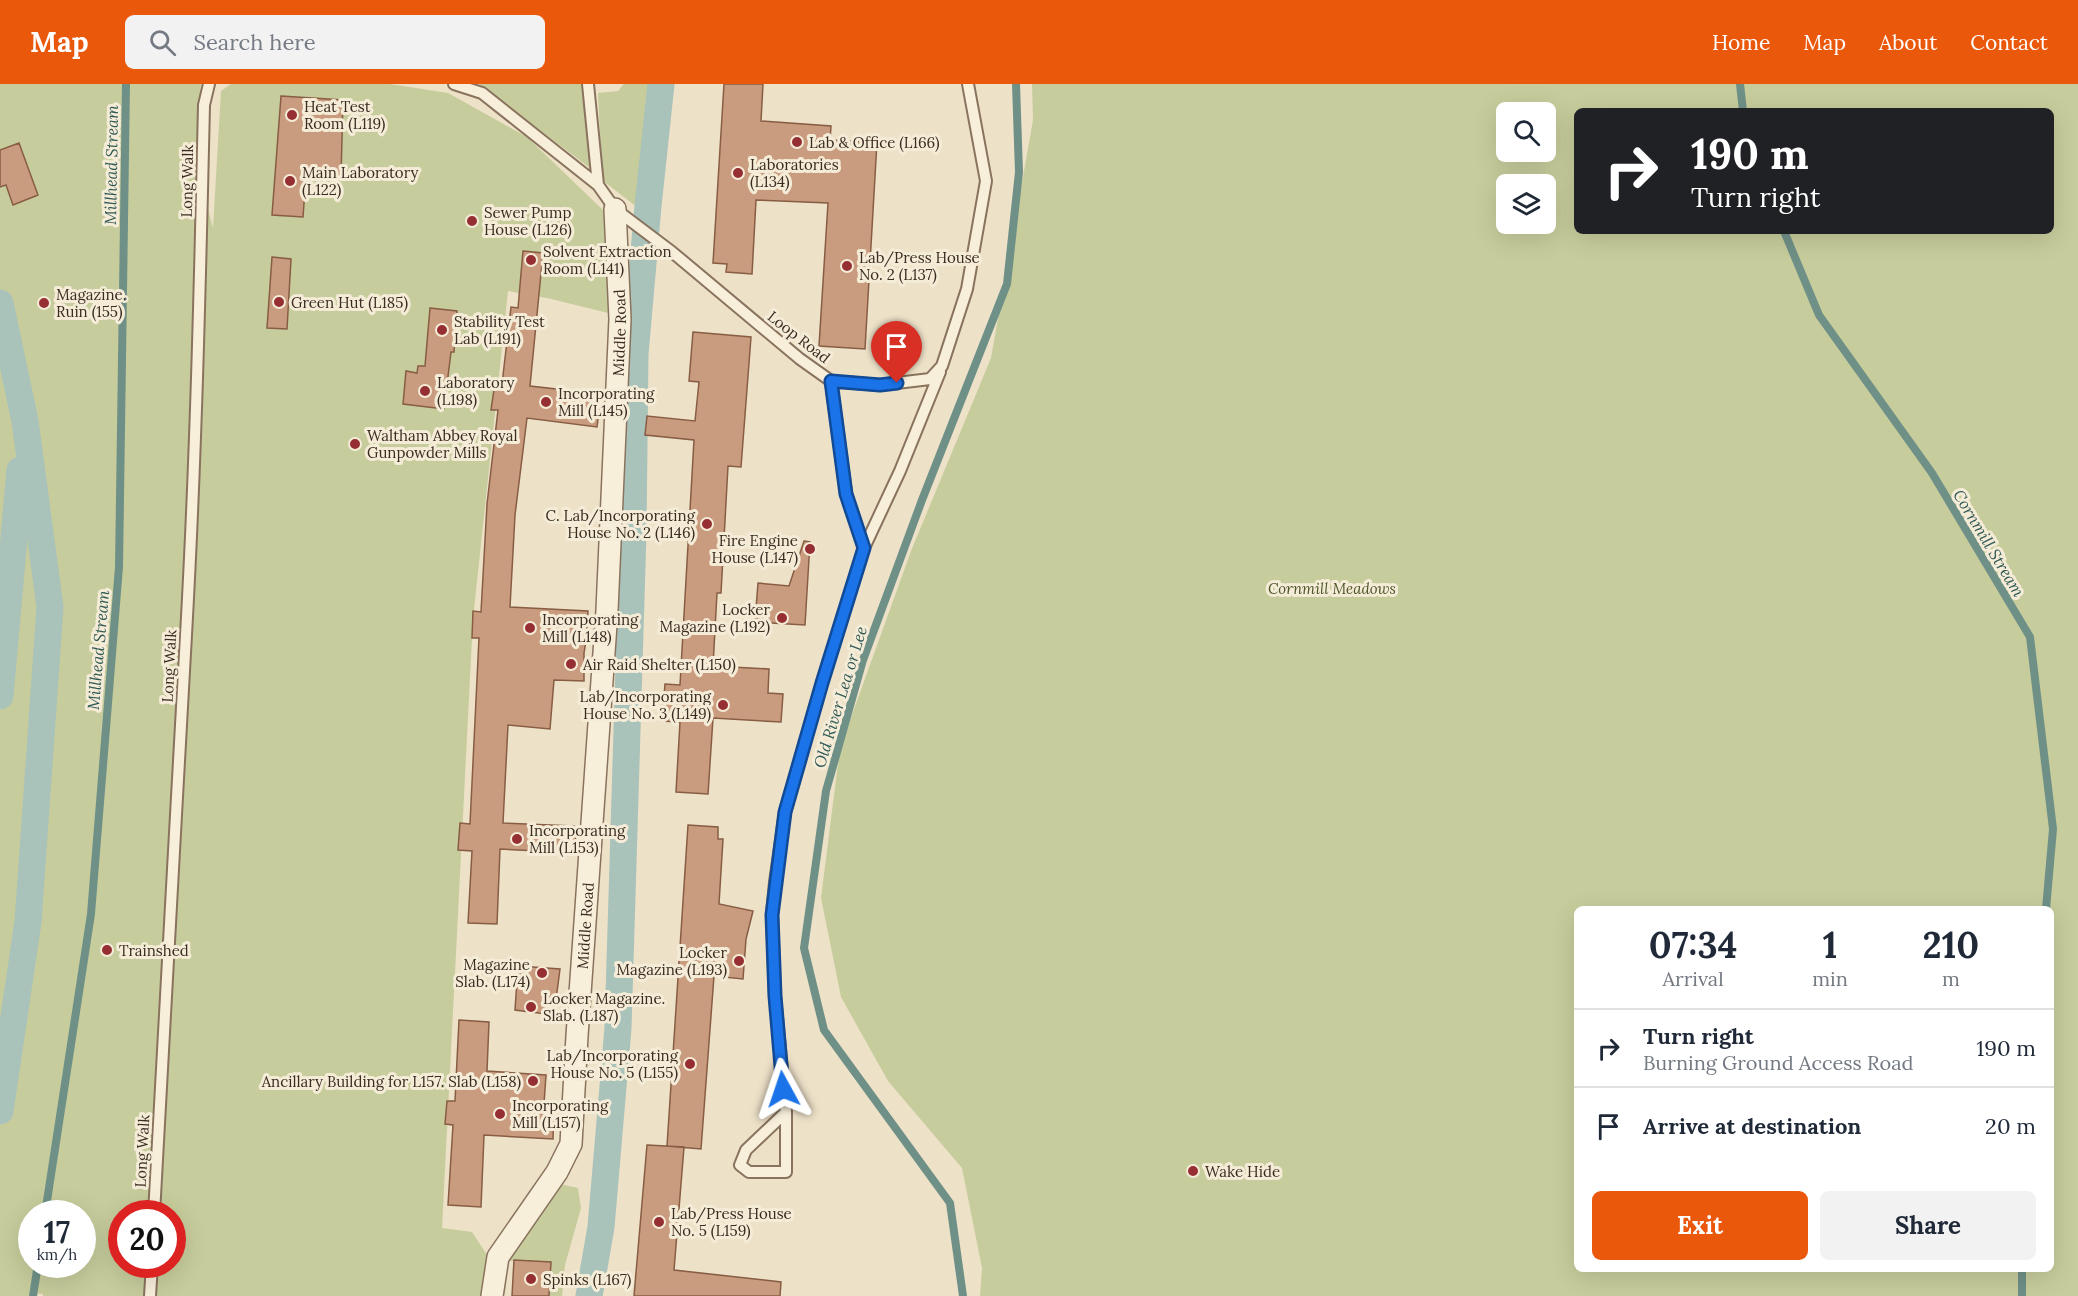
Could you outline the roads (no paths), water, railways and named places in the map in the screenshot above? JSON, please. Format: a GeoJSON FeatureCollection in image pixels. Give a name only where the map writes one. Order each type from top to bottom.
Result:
{"type":"FeatureCollection","features":[{"type":"Feature","properties":{"kind":"street","name":"Middle Road"},"geometry":{"type":"LineString","coordinates":[[492,1296],[498,1257],[557,1172],[571,1144],[576,1036],[607,610],[623,215]]}},
{"type":"Feature","properties":{"kind":"lane","name":"Long Walk"},"geometry":{"type":"LineString","coordinates":[[155,1200],[162,1036],[187,632],[198,356],[204,105],[209,84]]}},
{"type":"Feature","properties":{"kind":"lane"},"geometry":{"type":"LineString","coordinates":[[454,84],[482,93],[598,185]]}},
{"type":"Feature","properties":{"kind":"lane"},"geometry":{"type":"LineString","coordinates":[[588,84],[598,185]]}},
{"type":"Feature","properties":{"kind":"lane"},"geometry":{"type":"LineString","coordinates":[[786,1112],[746,1150],[740,1165],[749,1172],[786,1172],[786,1112],[775,996],[772,915],[785,812],[864,548],[900,471],[942,366],[967,289],[986,181],[968,84]]}},
{"type":"Feature","properties":{"kind":"lane","name":"Loop Road"},"geometry":{"type":"LineString","coordinates":[[598,185],[623,215],[672,252],[800,359],[831,381],[846,494],[864,548]]}},
{"type":"Feature","properties":{"kind":"lane"},"geometry":{"type":"LineString","coordinates":[[831,381],[880,385],[930,379],[942,366]]}},
{"type":"Feature","properties":{"kind":"lane"},"geometry":{"type":"LineString","coordinates":[[150,1296],[151,1278]]}},
{"type":"Feature","properties":{"kind":"waterway","name":"Millhead Stream"},"geometry":{"type":"LineString","coordinates":[[47,1200],[91,914],[119,567],[126,84]]}},
{"type":"Feature","properties":{"kind":"waterway"},"geometry":{"type":"LineString","coordinates":[[589,1296],[601,1227],[618,1028],[633,533],[635,354],[661,84]]}},
{"type":"Feature","properties":{"kind":"waterway","name":"Old River Lea or Lee"},"geometry":{"type":"LineString","coordinates":[[963,1296],[950,1203],[824,1030],[804,948],[826,791],[863,660],[922,500],[1007,284],[1019,172],[1016,84]]}},
{"type":"Feature","properties":{"kind":"waterway","name":"Cornmill Stream"},"geometry":{"type":"LineString","coordinates":[[1740,84],[1743,108]]}},
{"type":"Feature","properties":{"kind":"waterway","name":"Cornmill Stream"},"geometry":{"type":"LineString","coordinates":[[1785,234],[1819,315],[1932,473],[2030,637],[2053,829],[2046,906]]}},
{"type":"Feature","properties":{"kind":"waterway"},"geometry":{"type":"LineString","coordinates":[[0,303],[25,421],[50,607],[28,922],[0,1111]]}},
{"type":"Feature","properties":{"kind":"waterway"},"geometry":{"type":"LineString","coordinates":[[0,696],[20,470]]}},
{"type":"Feature","properties":{"kind":"waterway","name":"Cornmill Stream"},"geometry":{"type":"LineString","coordinates":[[2022,1272],[2022,1296]]}},
{"type":"Feature","properties":{"kind":"waterway","name":"Millhead Stream"},"geometry":{"type":"LineString","coordinates":[[33,1296],[36,1278]]}},
{"type":"Feature","properties":{"kind":"place","name":"Heat Test Room (L119)"},"geometry":{"type":"Point","coordinates":[292,115]}},
{"type":"Feature","properties":{"kind":"place","name":"Lab & Office (L166)"},"geometry":{"type":"Point","coordinates":[797,142]}},
{"type":"Feature","properties":{"kind":"place","name":"Laboratories (L134)"},"geometry":{"type":"Point","coordinates":[738,173]}},
{"type":"Feature","properties":{"kind":"place","name":"Main Laboratory (L122)"},"geometry":{"type":"Point","coordinates":[290,181]}},
{"type":"Feature","properties":{"kind":"place","name":"Sewer Pump House (L126)"},"geometry":{"type":"Point","coordinates":[472,221]}},
{"type":"Feature","properties":{"kind":"place","name":"Solvent Extraction Room (L141)"},"geometry":{"type":"Point","coordinates":[531,260]}},
{"type":"Feature","properties":{"kind":"place","name":"Lab/Press House No. 2 (L137)"},"geometry":{"type":"Point","coordinates":[847,266]}},
{"type":"Feature","properties":{"kind":"place","name":"Green Hut (L185)"},"geometry":{"type":"Point","coordinates":[279,302]}},
{"type":"Feature","properties":{"kind":"place","name":"Magazine. Ruin (155)"},"geometry":{"type":"Point","coordinates":[44,303]}},
{"type":"Feature","properties":{"kind":"place","name":"Stability Test Lab (L191)"},"geometry":{"type":"Point","coordinates":[442,330]}},
{"type":"Feature","properties":{"kind":"place","name":"Laboratory (L198)"},"geometry":{"type":"Point","coordinates":[425,391]}},
{"type":"Feature","properties":{"kind":"place","name":"Incorporating Mill (L145)"},"geometry":{"type":"Point","coordinates":[546,402]}},
{"type":"Feature","properties":{"kind":"place","name":"Waltham Abbey Royal Gunpowder Mills"},"geometry":{"type":"Point","coordinates":[355,444]}},
{"type":"Feature","properties":{"kind":"place","name":"C. Lab/Incorporating House No. 2 (L146)"},"geometry":{"type":"Point","coordinates":[707,524]}},
{"type":"Feature","properties":{"kind":"place","name":"Fire Engine House (L147)"},"geometry":{"type":"Point","coordinates":[810,549]}},
{"type":"Feature","properties":{"kind":"place","name":"Locker Magazine (L192)"},"geometry":{"type":"Point","coordinates":[782,618]}},
{"type":"Feature","properties":{"kind":"place","name":"Incorporating Mill (L148)"},"geometry":{"type":"Point","coordinates":[530,628]}},
{"type":"Feature","properties":{"kind":"place","name":"Air Raid Shelter (L150)"},"geometry":{"type":"Point","coordinates":[571,664]}},
{"type":"Feature","properties":{"kind":"place","name":"Lab/Incorporating House No. 3 (L149)"},"geometry":{"type":"Point","coordinates":[723,705]}},
{"type":"Feature","properties":{"kind":"place","name":"Incorporating Mill (L153)"},"geometry":{"type":"Point","coordinates":[517,839]}},
{"type":"Feature","properties":{"kind":"place","name":"Trainshed"},"geometry":{"type":"Point","coordinates":[107,950]}},
{"type":"Feature","properties":{"kind":"place","name":"Locker Magazine (L193)"},"geometry":{"type":"Point","coordinates":[739,961]}},
{"type":"Feature","properties":{"kind":"place","name":"Magazine Slab. (L174)"},"geometry":{"type":"Point","coordinates":[542,973]}},
{"type":"Feature","properties":{"kind":"place","name":"Locker Magazine. Slab. (L187)"},"geometry":{"type":"Point","coordinates":[531,1007]}},
{"type":"Feature","properties":{"kind":"place","name":"Lab/Incorporating House No. 5 (L155)"},"geometry":{"type":"Point","coordinates":[690,1064]}},
{"type":"Feature","properties":{"kind":"place","name":"Ancillary Building for L157. Slab (L158)"},"geometry":{"type":"Point","coordinates":[533,1081]}},
{"type":"Feature","properties":{"kind":"place","name":"Incorporating Mill (L157)"},"geometry":{"type":"Point","coordinates":[500,1114]}},
{"type":"Feature","properties":{"kind":"place","name":"Wake Hide"},"geometry":{"type":"Point","coordinates":[1193,1171]}},
{"type":"Feature","properties":{"kind":"place","name":"Lab/Press House No. 5 (L159)"},"geometry":{"type":"Point","coordinates":[659,1222]}},
{"type":"Feature","properties":{"kind":"place","name":"Spinks (L167)"},"geometry":{"type":"Point","coordinates":[531,1279]}},
{"type":"Feature","properties":{"kind":"park label","name":"Cornmill Meadows"},"geometry":{"type":"Point","coordinates":[1332,588]}}]}
